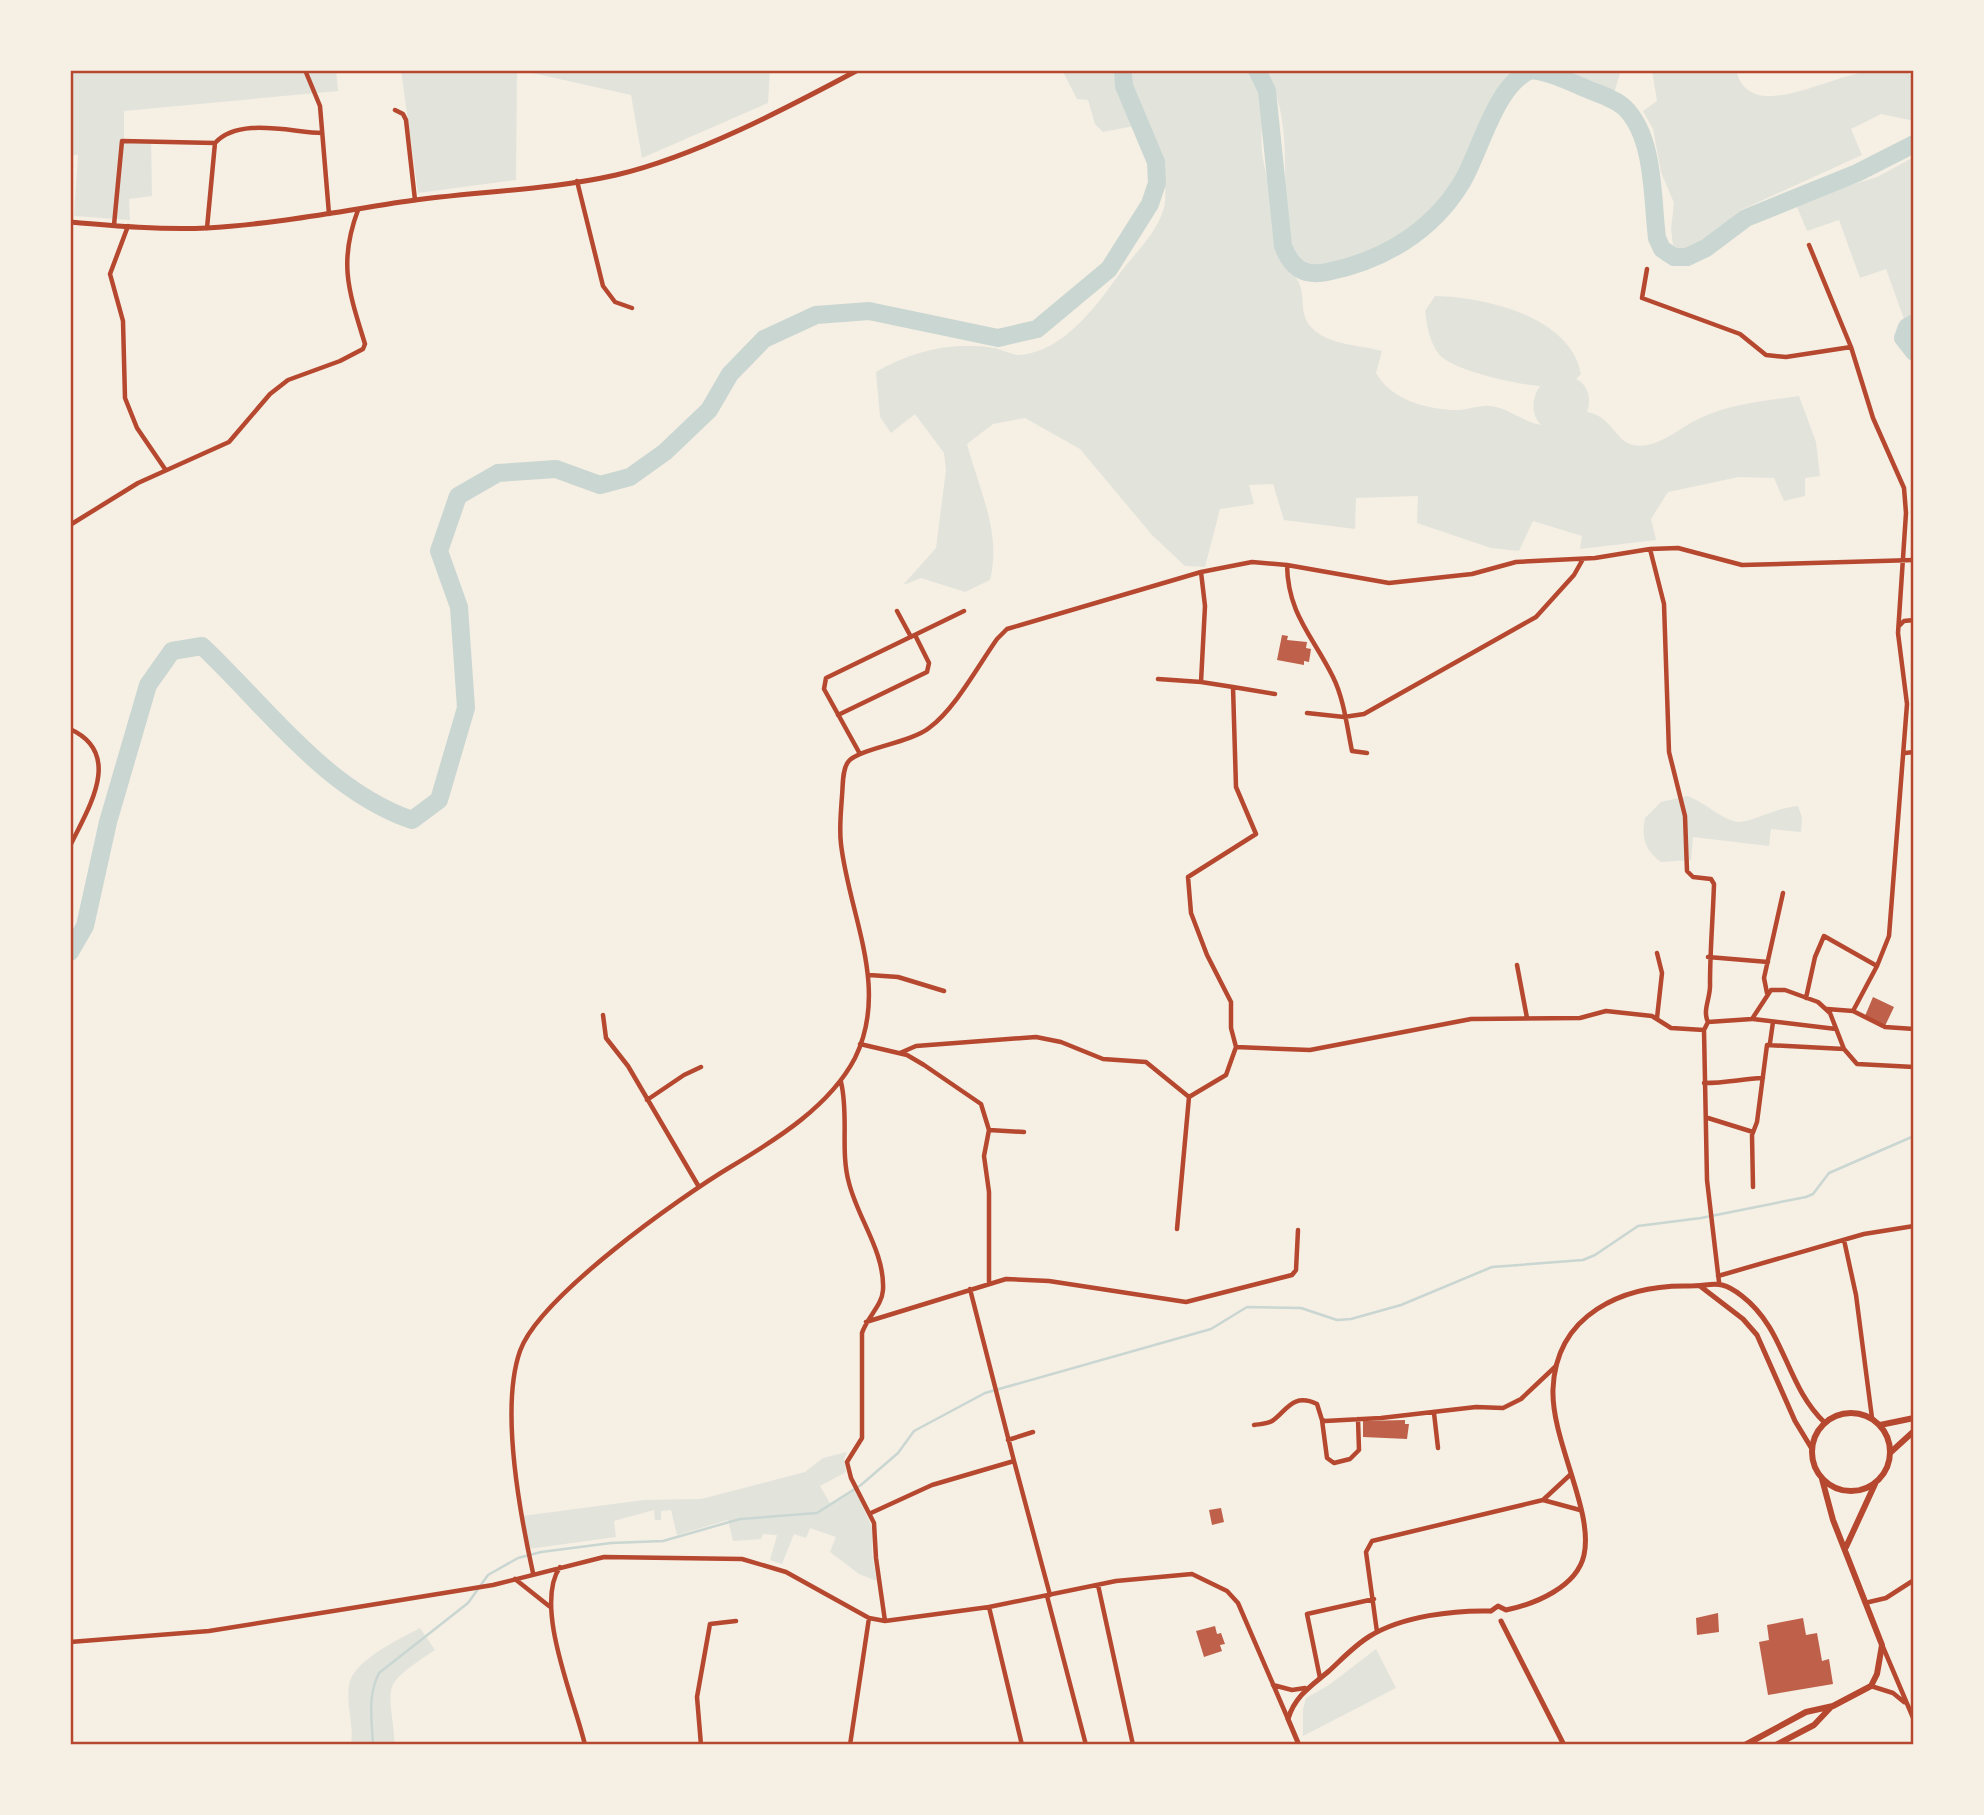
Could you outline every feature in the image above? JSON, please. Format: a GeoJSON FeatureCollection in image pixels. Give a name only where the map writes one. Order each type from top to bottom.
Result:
{"type":"FeatureCollection","features":[{"type":"Feature","properties":{"kind":"main road"},"geometry":{"type":"LineString","coordinates":[[1745,1745],[1806,1712],[1833,1706],[1871,1686],[1877,1674],[1882,1645],[1864,1603],[1845,1549],[1822,1479],[1814,1465],[1812,1448],[1825,1423],[1842,1413],[1853,1412],[1872,1418],[1880,1425],[1888,1437],[1891,1452],[1888,1466],[1876,1482],[1845,1549]]}},
{"type":"Feature","properties":{"kind":"main road"},"geometry":{"type":"LineString","coordinates":[[1880,1425],[1914,1418]]}},
{"type":"Feature","properties":{"kind":"main road"},"geometry":{"type":"LineString","coordinates":[[1891,1452],[1914,1430]]}},
{"type":"Feature","properties":{"kind":"main road"},"geometry":{"type":"LineString","coordinates":[[1822,1479],[1844,1490],[1861,1490],[1876,1482]]}},
{"type":"Feature","properties":{"kind":"main road"},"geometry":{"type":"LineString","coordinates":[[1776,1745],[1814,1725],[1833,1706]]}},
{"type":"Feature","properties":{"kind":"street"},"geometry":{"type":"LineString","coordinates":[[305,70],[316,93],[329,215]]}},
{"type":"Feature","properties":{"kind":"street"},"geometry":{"type":"LineString","coordinates":[[70,222],[206,228],[329,215],[415,200],[577,181],[626,172],[671,157],[822,91],[858,70]]}},
{"type":"Feature","properties":{"kind":"street"},"geometry":{"type":"LineString","coordinates":[[395,110],[403,114],[406,120],[415,200]]}},
{"type":"Feature","properties":{"kind":"street"},"geometry":{"type":"LineString","coordinates":[[114,225],[122,141],[215,143],[234,130],[251,128],[322,133]]}},
{"type":"Feature","properties":{"kind":"street"},"geometry":{"type":"LineString","coordinates":[[206,228],[215,143]]}},
{"type":"Feature","properties":{"kind":"street"},"geometry":{"type":"LineString","coordinates":[[577,181],[603,286],[615,302],[632,308]]}},
{"type":"Feature","properties":{"kind":"street"},"geometry":{"type":"LineString","coordinates":[[70,525],[165,469],[229,442],[270,394],[288,380],[340,361],[363,349],[365,344],[345,268],[350,232],[358,210]]}},
{"type":"Feature","properties":{"kind":"street"},"geometry":{"type":"LineString","coordinates":[[128,226],[110,274],[123,321],[125,398],[137,428],[165,469]]}},
{"type":"Feature","properties":{"kind":"street"},"geometry":{"type":"LineString","coordinates":[[1809,245],[1851,347],[1873,418],[1904,488],[1906,513],[1898,626],[1907,704],[1889,936],[1877,966],[1853,1011]]}},
{"type":"Feature","properties":{"kind":"street"},"geometry":{"type":"LineString","coordinates":[[1647,269],[1642,298],[1740,334],[1766,355],[1786,358],[1851,347]]}},
{"type":"Feature","properties":{"kind":"street"},"geometry":{"type":"LineString","coordinates":[[533,1573],[516,1462],[512,1395],[517,1362],[528,1333],[563,1294],[640,1230],[699,1187],[782,1133],[841,1081],[860,1044],[869,998],[869,975],[841,845],[840,822],[845,768],[848,761],[860,754],[914,738],[936,723],[997,639],[1014,626],[1201,572],[1252,562],[1287,565],[1389,583],[1472,574],[1516,562],[1584,558],[1650,549],[1678,548],[1753,566],[1903,559],[1914,561]]}},
{"type":"Feature","properties":{"kind":"street"},"geometry":{"type":"LineString","coordinates":[[1650,549],[1664,604],[1669,752],[1685,816],[1688,871],[1693,877],[1711,879],[1714,884],[1708,957],[1711,986],[1705,1015],[1708,1022],[1704,1030],[1704,1083],[1708,1118],[1709,1205],[1719,1279],[1743,1297],[1769,1325],[1797,1389],[1809,1408],[1825,1423]]}},
{"type":"Feature","properties":{"kind":"street"},"geometry":{"type":"LineString","coordinates":[[1307,713],[1344,717],[1364,714],[1536,617],[1574,575],[1584,558]]}},
{"type":"Feature","properties":{"kind":"street"},"geometry":{"type":"LineString","coordinates":[[1287,565],[1290,601],[1303,629],[1335,680],[1352,751],[1367,753]]}},
{"type":"Feature","properties":{"kind":"street"},"geometry":{"type":"LineString","coordinates":[[1201,572],[1205,606],[1201,682]]}},
{"type":"Feature","properties":{"kind":"street"},"geometry":{"type":"LineString","coordinates":[[838,715],[927,672],[929,663],[897,611]]}},
{"type":"Feature","properties":{"kind":"street"},"geometry":{"type":"LineString","coordinates":[[860,754],[824,689],[826,678],[964,611]]}},
{"type":"Feature","properties":{"kind":"street"},"geometry":{"type":"LineString","coordinates":[[1898,626],[1904,621],[1914,621]]}},
{"type":"Feature","properties":{"kind":"street"},"geometry":{"type":"LineString","coordinates":[[1158,679],[1201,682],[1275,694]]}},
{"type":"Feature","properties":{"kind":"street"},"geometry":{"type":"LineString","coordinates":[[1189,1097],[1226,1076],[1232,1067],[1236,1047],[1231,1028],[1231,1002],[1207,956],[1191,913],[1187,881],[1189,874],[1208,866],[1256,834],[1236,787],[1233,687]]}},
{"type":"Feature","properties":{"kind":"street"},"geometry":{"type":"LineString","coordinates":[[70,729],[88,743],[99,763],[101,778],[70,846]]}},
{"type":"Feature","properties":{"kind":"street"},"geometry":{"type":"LineString","coordinates":[[1905,753],[1914,752]]}},
{"type":"Feature","properties":{"kind":"street"},"geometry":{"type":"LineString","coordinates":[[1767,993],[1764,978],[1783,893]]}},
{"type":"Feature","properties":{"kind":"street"},"geometry":{"type":"LineString","coordinates":[[1806,998],[1815,957],[1825,936],[1877,966]]}},
{"type":"Feature","properties":{"kind":"street"},"geometry":{"type":"LineString","coordinates":[[1657,953],[1662,972],[1657,1018]]}},
{"type":"Feature","properties":{"kind":"street"},"geometry":{"type":"LineString","coordinates":[[1708,957],[1768,962]]}},
{"type":"Feature","properties":{"kind":"street"},"geometry":{"type":"LineString","coordinates":[[1517,965],[1527,1018]]}},
{"type":"Feature","properties":{"kind":"street"},"geometry":{"type":"LineString","coordinates":[[869,975],[898,977],[944,990]]}},
{"type":"Feature","properties":{"kind":"street"},"geometry":{"type":"LineString","coordinates":[[1752,1019],[1767,993],[1778,989],[1806,998],[1827,1009],[1853,1011],[1885,1027],[1914,1029]]}},
{"type":"Feature","properties":{"kind":"street"},"geometry":{"type":"LineString","coordinates":[[1827,1009],[1844,1049],[1852,1060],[1862,1065],[1914,1067]]}},
{"type":"Feature","properties":{"kind":"street"},"geometry":{"type":"LineString","coordinates":[[1236,1047],[1310,1050],[1471,1019],[1580,1018],[1606,1012],[1657,1018],[1666,1027],[1704,1030]]}},
{"type":"Feature","properties":{"kind":"street"},"geometry":{"type":"LineString","coordinates":[[603,1015],[604,1034],[628,1066],[699,1187]]}},
{"type":"Feature","properties":{"kind":"street"},"geometry":{"type":"LineString","coordinates":[[1708,1022],[1752,1019],[1836,1029]]}},
{"type":"Feature","properties":{"kind":"street"},"geometry":{"type":"LineString","coordinates":[[1753,1187],[1753,1132],[1757,1122],[1767,1045],[1770,1043],[1773,1022]]}},
{"type":"Feature","properties":{"kind":"street"},"geometry":{"type":"LineString","coordinates":[[900,1053],[920,1045],[1032,1036],[1061,1042],[1106,1059],[1146,1062],[1189,1097]]}},
{"type":"Feature","properties":{"kind":"street"},"geometry":{"type":"LineString","coordinates":[[1770,1043],[1844,1049]]}},
{"type":"Feature","properties":{"kind":"street"},"geometry":{"type":"LineString","coordinates":[[860,1044],[915,1059],[981,1104],[989,1130],[984,1156],[989,1192],[989,1283]]}},
{"type":"Feature","properties":{"kind":"street"},"geometry":{"type":"LineString","coordinates":[[647,1100],[701,1067]]}},
{"type":"Feature","properties":{"kind":"street"},"geometry":{"type":"LineString","coordinates":[[1704,1083],[1735,1083],[1741,1079],[1763,1078]]}},
{"type":"Feature","properties":{"kind":"street"},"geometry":{"type":"LineString","coordinates":[[841,1081],[846,1113],[847,1175],[882,1273],[881,1300],[866,1322],[861,1344],[862,1438],[847,1462],[871,1513],[886,1621]]}},
{"type":"Feature","properties":{"kind":"street"},"geometry":{"type":"LineString","coordinates":[[1177,1229],[1189,1097]]}},
{"type":"Feature","properties":{"kind":"street"},"geometry":{"type":"LineString","coordinates":[[1708,1118],[1753,1132]]}},
{"type":"Feature","properties":{"kind":"street"},"geometry":{"type":"LineString","coordinates":[[989,1130],[1024,1132]]}},
{"type":"Feature","properties":{"kind":"street"},"geometry":{"type":"LineString","coordinates":[[1272,1685],[1292,1690],[1305,1688],[1377,1632],[1439,1616],[1491,1611],[1498,1606],[1506,1610],[1547,1595],[1567,1582],[1577,1571],[1585,1546],[1580,1510],[1555,1417],[1553,1389],[1556,1366],[1569,1340],[1587,1317],[1610,1299],[1657,1285],[1700,1286],[1844,1240],[1914,1226]]}},
{"type":"Feature","properties":{"kind":"street"},"geometry":{"type":"LineString","coordinates":[[866,1322],[1011,1278],[1049,1281],[1189,1302],[1292,1275],[1296,1270],[1298,1230]]}},
{"type":"Feature","properties":{"kind":"street"},"geometry":{"type":"LineString","coordinates":[[1844,1240],[1856,1294],[1872,1418]]}},
{"type":"Feature","properties":{"kind":"street"},"geometry":{"type":"LineString","coordinates":[[1700,1286],[1743,1319],[1757,1335],[1795,1421],[1812,1448]]}},
{"type":"Feature","properties":{"kind":"street"},"geometry":{"type":"LineString","coordinates":[[970,1289],[1086,1745]]}},
{"type":"Feature","properties":{"kind":"street"},"geometry":{"type":"LineString","coordinates":[[1757,1335],[1769,1325]]}},
{"type":"Feature","properties":{"kind":"street"},"geometry":{"type":"LineString","coordinates":[[1322,1420],[1514,1405],[1556,1366]]}},
{"type":"Feature","properties":{"kind":"street"},"geometry":{"type":"LineString","coordinates":[[1254,1425],[1274,1420],[1285,1406],[1309,1401],[1317,1404],[1322,1420],[1326,1458],[1334,1463],[1350,1459],[1359,1450],[1358,1419]]}},
{"type":"Feature","properties":{"kind":"street"},"geometry":{"type":"LineString","coordinates":[[1434,1413],[1438,1448]]}},
{"type":"Feature","properties":{"kind":"street"},"geometry":{"type":"LineString","coordinates":[[1008,1440],[1033,1432]]}},
{"type":"Feature","properties":{"kind":"street"},"geometry":{"type":"LineString","coordinates":[[871,1513],[932,1485],[1014,1461]]}},
{"type":"Feature","properties":{"kind":"street"},"geometry":{"type":"LineString","coordinates":[[1544,1500],[1570,1474]]}},
{"type":"Feature","properties":{"kind":"street"},"geometry":{"type":"LineString","coordinates":[[1377,1632],[1375,1599],[1366,1552],[1373,1541],[1544,1500],[1580,1510]]}},
{"type":"Feature","properties":{"kind":"street"},"geometry":{"type":"LineString","coordinates":[[70,1643],[209,1631],[494,1584],[604,1556],[742,1559],[786,1572],[869,1618],[886,1621],[989,1607],[1098,1585],[1192,1574],[1227,1591],[1238,1603],[1299,1745]]}},
{"type":"Feature","properties":{"kind":"street"},"geometry":{"type":"LineString","coordinates":[[561,1566],[555,1575],[550,1606],[585,1745]]}},
{"type":"Feature","properties":{"kind":"street"},"geometry":{"type":"LineString","coordinates":[[515,1579],[550,1606]]}},
{"type":"Feature","properties":{"kind":"street"},"geometry":{"type":"LineString","coordinates":[[1864,1603],[1886,1598],[1914,1580]]}},
{"type":"Feature","properties":{"kind":"street"},"geometry":{"type":"LineString","coordinates":[[1098,1585],[1133,1745]]}},
{"type":"Feature","properties":{"kind":"street"},"geometry":{"type":"LineString","coordinates":[[1320,1678],[1307,1614],[1375,1599]]}},
{"type":"Feature","properties":{"kind":"street"},"geometry":{"type":"LineString","coordinates":[[989,1607],[1022,1745]]}},
{"type":"Feature","properties":{"kind":"street"},"geometry":{"type":"LineString","coordinates":[[1501,1621],[1507,1615],[1506,1610]]}},
{"type":"Feature","properties":{"kind":"street"},"geometry":{"type":"LineString","coordinates":[[1491,1611],[1494,1620],[1501,1621]]}},
{"type":"Feature","properties":{"kind":"street"},"geometry":{"type":"LineString","coordinates":[[799,1745],[850,1745],[869,1618]]}},
{"type":"Feature","properties":{"kind":"street"},"geometry":{"type":"LineString","coordinates":[[701,1745],[697,1697],[710,1624],[736,1621]]}},
{"type":"Feature","properties":{"kind":"street"},"geometry":{"type":"LineString","coordinates":[[1501,1621],[1564,1745]]}},
{"type":"Feature","properties":{"kind":"street"},"geometry":{"type":"LineString","coordinates":[[1882,1645],[1914,1720]]}},
{"type":"Feature","properties":{"kind":"street"},"geometry":{"type":"LineString","coordinates":[[1871,1686],[1893,1693],[1907,1704]]}},
{"type":"Feature","properties":{"kind":"street"},"geometry":{"type":"LineString","coordinates":[[1288,1719],[1305,1688]]}},
{"type":"Feature","properties":{"kind":"shaded area"},"geometry":{"type":"Polygon","coordinates":[[[1894,69],[1914,77],[1914,121],[1881,114],[1851,129],[1862,155],[1741,210],[1704,242],[1678,251],[1673,245],[1671,229],[1674,203],[1661,172],[1653,129],[1643,111],[1657,101],[1652,70],[1736,70],[1747,89],[1765,96],[1788,94],[1869,71],[1894,69]]]}},
{"type":"Feature","properties":{"kind":"shaded area"},"geometry":{"type":"Polygon","coordinates":[[[70,70],[336,70],[338,91],[124,111],[124,141],[151,140],[152,196],[129,199],[130,220],[74,216],[78,155],[70,155],[70,70]]]}},
{"type":"Feature","properties":{"kind":"shaded area"},"geometry":{"type":"Polygon","coordinates":[[[401,70],[517,70],[516,180],[418,193],[401,70]]]}},
{"type":"Feature","properties":{"kind":"shaded area"},"geometry":{"type":"Polygon","coordinates":[[[519,70],[770,70],[768,103],[642,158],[631,95],[519,70]]]}},
{"type":"Feature","properties":{"kind":"shaded area"},"geometry":{"type":"Polygon","coordinates":[[[1062,70],[1114,70],[1134,126],[1103,132],[1095,124],[1088,100],[1077,99],[1062,70]]]}},
{"type":"Feature","properties":{"kind":"shaded area"},"geometry":{"type":"Polygon","coordinates":[[[1134,70],[1249,70],[1262,99],[1261,141],[1272,199],[1275,243],[1282,261],[1299,283],[1305,317],[1312,328],[1327,338],[1382,351],[1376,373],[1401,397],[1446,410],[1497,407],[1541,425],[1533,406],[1540,386],[1501,380],[1470,371],[1445,359],[1435,348],[1425,311],[1435,296],[1477,300],[1522,314],[1543,324],[1560,337],[1574,354],[1581,374],[1576,379],[1588,393],[1587,412],[1602,418],[1622,439],[1634,445],[1642,446],[1659,441],[1698,419],[1722,410],[1799,396],[1816,442],[1820,476],[1805,478],[1805,496],[1784,501],[1774,478],[1739,477],[1668,492],[1651,519],[1656,540],[1580,549],[1582,536],[1533,521],[1519,551],[1491,548],[1417,523],[1418,496],[1356,498],[1355,529],[1284,520],[1273,484],[1249,485],[1254,504],[1220,509],[1205,567],[1185,566],[1152,535],[1080,449],[1025,418],[993,424],[967,444],[991,528],[993,562],[990,580],[965,592],[921,578],[903,585],[936,548],[946,470],[944,453],[915,414],[891,433],[880,417],[876,372],[918,353],[948,347],[978,346],[1019,355],[1036,352],[1066,335],[1092,310],[1154,229],[1165,202],[1162,160],[1136,100],[1132,78],[1134,70]]]}},
{"type":"Feature","properties":{"kind":"shaded area"},"geometry":{"type":"Polygon","coordinates":[[[1265,70],[1509,70],[1511,73],[1496,94],[1459,178],[1434,211],[1402,238],[1384,248],[1345,263],[1319,267],[1307,265],[1298,259],[1289,243],[1284,133],[1275,90],[1265,70]]]}},
{"type":"Feature","properties":{"kind":"shaded area"},"geometry":{"type":"Polygon","coordinates":[[[1566,70],[1621,70],[1614,93],[1566,70]]]}},
{"type":"Feature","properties":{"kind":"shaded area"},"geometry":{"type":"Polygon","coordinates":[[[1914,157],[1914,312],[1904,319],[1886,269],[1860,278],[1839,220],[1807,231],[1795,202],[1877,177],[1914,157]]]}},
{"type":"Feature","properties":{"kind":"shaded area"},"geometry":{"type":"Polygon","coordinates":[[[1687,796],[1725,818],[1738,822],[1798,806],[1802,817],[1801,832],[1771,829],[1769,846],[1693,837],[1691,860],[1661,862],[1651,853],[1646,843],[1645,818],[1661,802],[1687,796]]]}},
{"type":"Feature","properties":{"kind":"shaded area"},"geometry":{"type":"Polygon","coordinates":[[[847,1452],[844,1459],[846,1472],[820,1486],[830,1503],[855,1488],[873,1530],[872,1554],[877,1581],[859,1574],[830,1552],[836,1537],[810,1528],[806,1538],[794,1534],[782,1564],[770,1560],[777,1535],[763,1534],[761,1539],[733,1541],[728,1520],[677,1535],[671,1510],[661,1511],[661,1520],[655,1520],[654,1510],[614,1521],[616,1537],[528,1549],[522,1516],[644,1500],[701,1499],[805,1472],[823,1458],[847,1452]]]}},
{"type":"Feature","properties":{"kind":"shaded area"},"geometry":{"type":"Polygon","coordinates":[[[420,1628],[435,1650],[404,1672],[392,1688],[390,1697],[395,1745],[351,1745],[348,1692],[352,1676],[378,1651],[420,1628]]]}},
{"type":"Feature","properties":{"kind":"shaded area"},"geometry":{"type":"Polygon","coordinates":[[[1376,1649],[1396,1688],[1303,1736],[1303,1709],[1306,1698],[1329,1685],[1376,1649]]]}},
{"type":"Feature","properties":{"kind":"building"},"geometry":{"type":"Polygon","coordinates":[[[1282,635],[1288,636],[1287,640],[1307,642],[1306,648],[1311,649],[1309,662],[1304,661],[1304,665],[1277,660],[1282,635]]]}},
{"type":"Feature","properties":{"kind":"building"},"geometry":{"type":"Polygon","coordinates":[[[1873,997],[1894,1007],[1885,1026],[1865,1016],[1873,997]]]}},
{"type":"Feature","properties":{"kind":"building"},"geometry":{"type":"Polygon","coordinates":[[[1405,1420],[1405,1424],[1409,1424],[1407,1439],[1363,1437],[1363,1421],[1405,1420]]]}},
{"type":"Feature","properties":{"kind":"building"},"geometry":{"type":"Polygon","coordinates":[[[1221,1508],[1224,1522],[1212,1525],[1209,1510],[1221,1508]]]}},
{"type":"Feature","properties":{"kind":"building"},"geometry":{"type":"Polygon","coordinates":[[[1718,1613],[1719,1632],[1697,1635],[1696,1618],[1718,1613]]]}},
{"type":"Feature","properties":{"kind":"building"},"geometry":{"type":"Polygon","coordinates":[[[1803,1618],[1806,1635],[1817,1633],[1822,1661],[1829,1659],[1833,1684],[1768,1695],[1759,1642],[1769,1640],[1767,1625],[1803,1618]]]}},
{"type":"Feature","properties":{"kind":"building"},"geometry":{"type":"Polygon","coordinates":[[[1215,1626],[1217,1634],[1221,1633],[1225,1644],[1220,1645],[1222,1651],[1204,1657],[1196,1631],[1215,1626]]]}},
{"type":"Feature","properties":{"kind":"waterway"},"geometry":{"type":"LineString","coordinates":[[70,952],[85,926],[108,822],[148,685],[172,651],[202,646],[324,768],[352,789],[412,820],[439,800],[466,708],[459,607],[439,551],[458,496],[498,473],[556,469],[600,485],[630,477],[665,452],[709,410],[730,374],[764,339],[816,315],[869,311],[998,338],[1037,329],[1109,269],[1150,204],[1157,183],[1156,162],[1124,86],[1123,70]]}},
{"type":"Feature","properties":{"kind":"waterway"},"geometry":{"type":"LineString","coordinates":[[1257,70],[1267,91],[1283,246],[1294,265],[1311,273],[1327,272],[1367,260],[1386,252],[1421,230],[1450,200],[1462,182],[1490,120],[1508,89],[1518,78],[1531,70]]}},
{"type":"Feature","properties":{"kind":"waterway"},"geometry":{"type":"LineString","coordinates":[[1531,70],[1559,77],[1612,99],[1625,108],[1635,121],[1647,152],[1657,238],[1662,249],[1674,257],[1687,257],[1706,248],[1746,218],[1857,173],[1914,144]]}},
{"type":"Feature","properties":{"kind":"waterway"},"geometry":{"type":"LineString","coordinates":[[1914,323],[1907,327],[1903,338],[1914,352]]}},
{"type":"Feature","properties":{"kind":"waterway"},"geometry":{"type":"LineString","coordinates":[[373,1745],[372,1699],[379,1673],[468,1603],[488,1575],[518,1558],[541,1552],[611,1543],[663,1541],[740,1519],[817,1513],[861,1485],[898,1453],[914,1431],[985,1393],[1211,1329],[1247,1307],[1301,1308],[1337,1320],[1351,1319],[1401,1305],[1492,1267],[1583,1260],[1638,1226],[1701,1218],[1806,1197],[1813,1194],[1829,1173],[1914,1136]]}}]}
